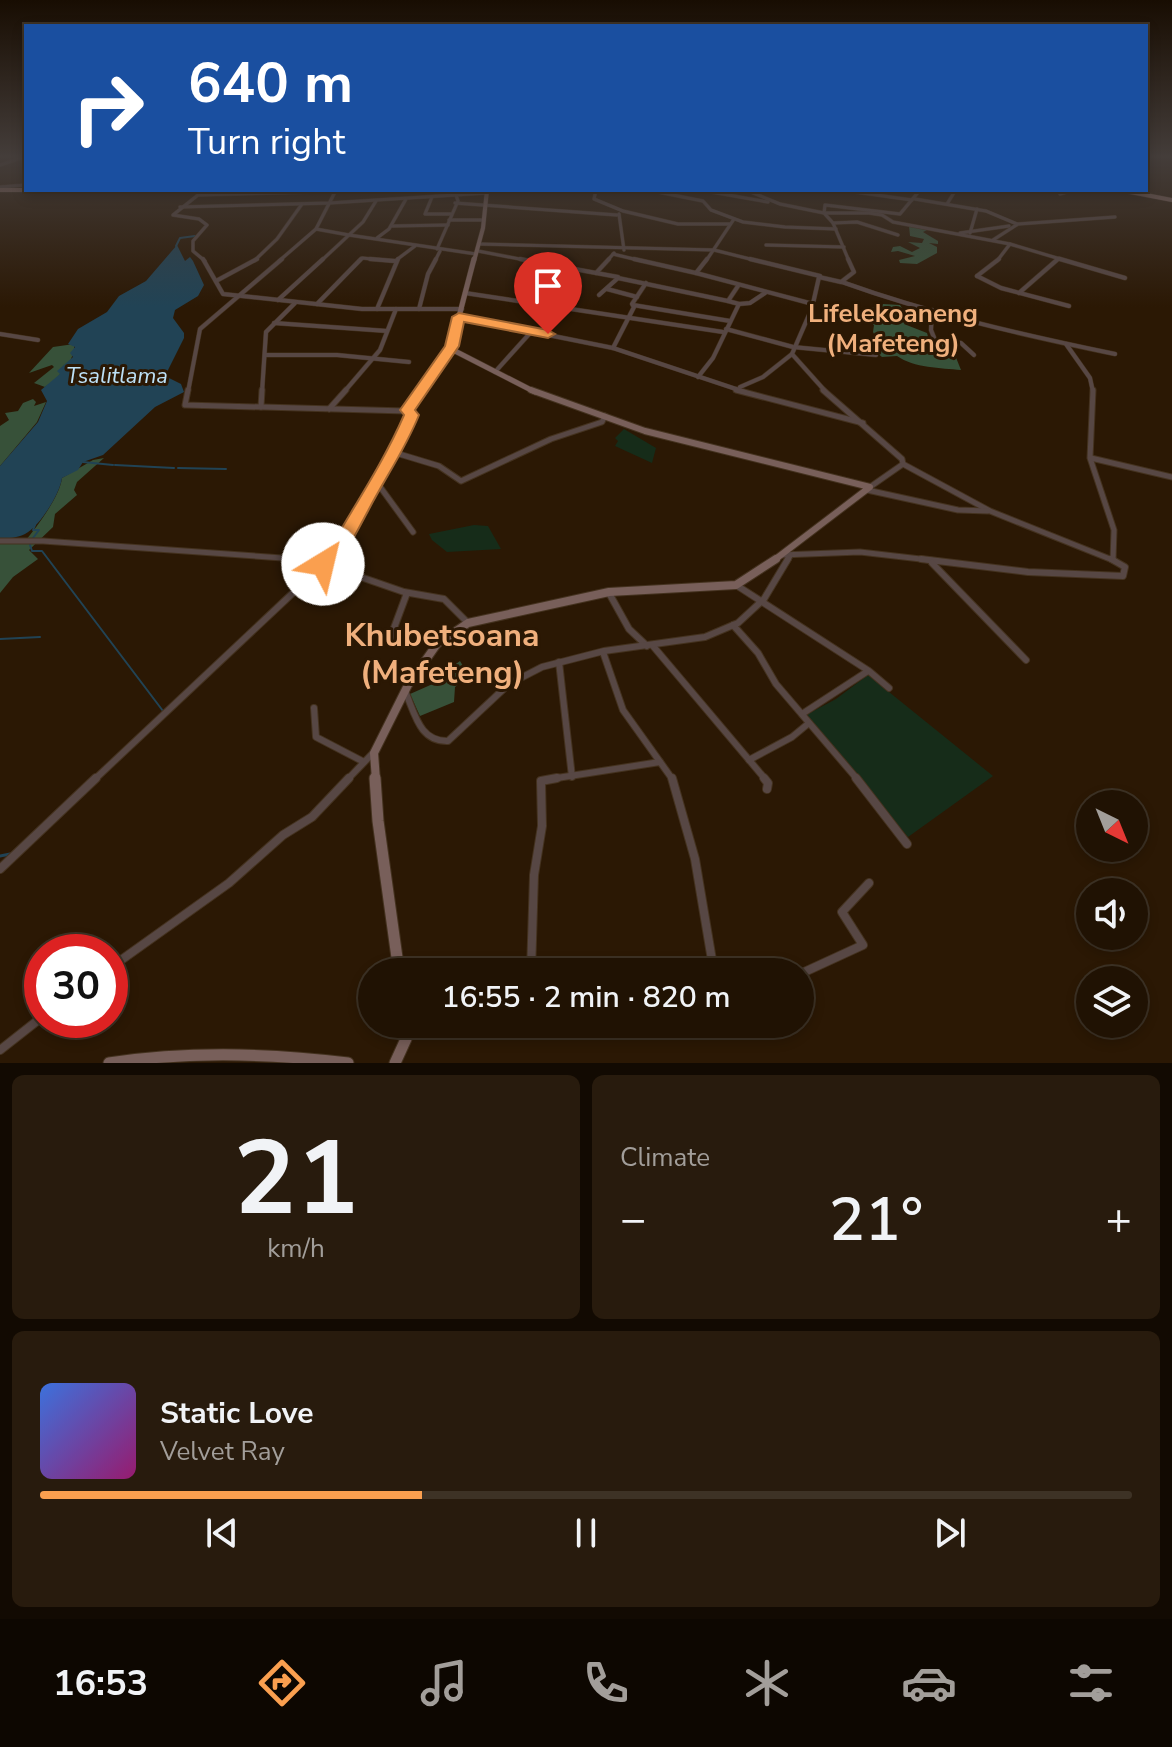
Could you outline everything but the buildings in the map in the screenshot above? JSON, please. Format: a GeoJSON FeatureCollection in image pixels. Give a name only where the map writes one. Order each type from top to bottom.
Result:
{"type":"FeatureCollection","features":[{"type":"Feature","properties":{"kind":"street"},"geometry":{"type":"LineString","coordinates":[[179,208],[174,215],[199,219],[207,225],[192,246],[193,251],[207,262],[223,294],[377,309],[462,309]]}},
{"type":"Feature","properties":{"kind":"street"},"geometry":{"type":"LineString","coordinates":[[216,281],[235,274],[288,230],[300,208]]}},
{"type":"Feature","properties":{"kind":"street"},"geometry":{"type":"LineString","coordinates":[[327,208],[316,229],[200,329],[185,405],[408,410],[452,346],[477,253],[485,208]]}},
{"type":"Feature","properties":{"kind":"street"},"geometry":{"type":"LineString","coordinates":[[278,301],[363,222],[372,208]]}},
{"type":"Feature","properties":{"kind":"street"},"geometry":{"type":"LineString","coordinates":[[377,239],[392,226],[401,208]]}},
{"type":"Feature","properties":{"kind":"street"},"geometry":{"type":"LineString","coordinates":[[428,208],[425,214],[451,214]]}},
{"type":"Feature","properties":{"kind":"street"},"geometry":{"type":"LineString","coordinates":[[419,309],[428,274],[453,208]]}},
{"type":"Feature","properties":{"kind":"street"},"geometry":{"type":"LineString","coordinates":[[536,208],[617,215],[623,211]]}},
{"type":"Feature","properties":{"kind":"street"},"geometry":{"type":"LineString","coordinates":[[615,208],[690,226],[706,222],[730,224]]}},
{"type":"Feature","properties":{"kind":"street"},"geometry":{"type":"LineString","coordinates":[[709,208],[715,214],[784,228],[836,229]]}},
{"type":"Feature","properties":{"kind":"street"},"geometry":{"type":"LineString","coordinates":[[799,208],[824,213],[876,214],[899,223],[1010,244],[1125,278]]}},
{"type":"Feature","properties":{"kind":"street"},"geometry":{"type":"LineString","coordinates":[[825,208],[824,213],[833,223],[854,272],[841,282]]}},
{"type":"Feature","properties":{"kind":"street"},"geometry":{"type":"LineString","coordinates":[[847,208],[900,214],[906,208]]}},
{"type":"Feature","properties":{"kind":"street"},"geometry":{"type":"LineString","coordinates":[[969,208],[1018,224]]}},
{"type":"Feature","properties":{"kind":"street"},"geometry":{"type":"LineString","coordinates":[[970,233],[977,209]]}},
{"type":"Feature","properties":{"kind":"street"},"geometry":{"type":"LineString","coordinates":[[617,215],[621,250]]}},
{"type":"Feature","properties":{"kind":"street"},"geometry":{"type":"LineString","coordinates":[[955,234],[1018,224],[1115,217]]}},
{"type":"Feature","properties":{"kind":"street"},"geometry":{"type":"LineString","coordinates":[[696,273],[734,219]]}},
{"type":"Feature","properties":{"kind":"street"},"geometry":{"type":"LineString","coordinates":[[392,226],[484,220]]}},
{"type":"Feature","properties":{"kind":"street"},"geometry":{"type":"LineString","coordinates":[[833,223],[862,223],[898,235]]}},
{"type":"Feature","properties":{"kind":"street"},"geometry":{"type":"LineString","coordinates":[[992,241],[1018,224]]}},
{"type":"Feature","properties":{"kind":"street"},"geometry":{"type":"LineString","coordinates":[[316,229],[596,273],[739,304],[750,303],[766,293]]}},
{"type":"Feature","properties":{"kind":"street"},"geometry":{"type":"LineString","coordinates":[[479,244],[714,250],[820,276],[932,310],[1115,354]]}},
{"type":"Feature","properties":{"kind":"street"},"geometry":{"type":"LineString","coordinates":[[1010,244],[1000,259],[977,276],[1019,293],[1069,306]]}},
{"type":"Feature","properties":{"kind":"street"},"geometry":{"type":"LineString","coordinates":[[766,245],[844,247]]}},
{"type":"Feature","properties":{"kind":"street"},"geometry":{"type":"LineString","coordinates":[[377,309],[395,261],[415,246]]}},
{"type":"Feature","properties":{"kind":"street"},"geometry":{"type":"LineString","coordinates":[[596,273],[613,254],[621,250]]}},
{"type":"Feature","properties":{"kind":"street"},"geometry":{"type":"LineString","coordinates":[[613,254],[813,304]]}},
{"type":"Feature","properties":{"kind":"street"},"geometry":{"type":"LineString","coordinates":[[1019,293],[1060,257]]}},
{"type":"Feature","properties":{"kind":"street"},"geometry":{"type":"LineString","coordinates":[[317,304],[362,258],[395,261]]}},
{"type":"Feature","properties":{"kind":"street"},"geometry":{"type":"LineString","coordinates":[[737,388],[763,377],[793,350],[813,304],[820,276]]}},
{"type":"Feature","properties":{"kind":"street"},"geometry":{"type":"LineString","coordinates":[[599,295],[618,278]]}},
{"type":"Feature","properties":{"kind":"street"},"geometry":{"type":"LineString","coordinates":[[613,348],[646,283]]}},
{"type":"Feature","properties":{"kind":"street"},"geometry":{"type":"LineString","coordinates":[[728,301],[738,286]]}},
{"type":"Feature","properties":{"kind":"street"},"geometry":{"type":"LineString","coordinates":[[607,289],[637,297]]}},
{"type":"Feature","properties":{"kind":"street"},"geometry":{"type":"LineString","coordinates":[[465,293],[724,331],[793,350],[876,355]]}},
{"type":"Feature","properties":{"kind":"street"},"geometry":{"type":"LineString","coordinates":[[261,407],[266,332],[295,302]]}},
{"type":"Feature","properties":{"kind":"street"},"geometry":{"type":"LineString","coordinates":[[698,377],[713,358],[739,304]]}},
{"type":"Feature","properties":{"kind":"street"},"geometry":{"type":"LineString","coordinates":[[633,305],[730,321]]}},
{"type":"Feature","properties":{"kind":"street"},"geometry":{"type":"LineString","coordinates":[[329,409],[375,357],[396,309]]}},
{"type":"Feature","properties":{"kind":"street"},"geometry":{"type":"LineString","coordinates":[[932,310],[930,323],[935,340],[961,343],[974,355]]}},
{"type":"Feature","properties":{"kind":"street"},"geometry":{"type":"LineString","coordinates":[[459,317],[613,348],[720,386],[863,423]]}},
{"type":"Feature","properties":{"kind":"street"},"geometry":{"type":"LineString","coordinates":[[274,323],[387,331]]}},
{"type":"Feature","properties":{"kind":"street"},"geometry":{"type":"LineString","coordinates":[[494,373],[531,331]]}},
{"type":"Feature","properties":{"kind":"street"},"geometry":{"type":"LineString","coordinates":[[0,334],[38,340]]}},
{"type":"Feature","properties":{"kind":"street"},"geometry":{"type":"LineString","coordinates":[[1066,343],[1093,387],[1090,458],[1114,530],[1113,560]]}},
{"type":"Feature","properties":{"kind":"street"},"geometry":{"type":"LineString","coordinates":[[452,346],[455,351],[494,373],[537,393],[667,437],[958,510],[990,511]]}},
{"type":"Feature","properties":{"kind":"street"},"geometry":{"type":"LineString","coordinates":[[785,555],[836,551],[1043,573],[1123,576],[1125,567],[990,511],[903,464],[897,453],[818,385],[793,350]]}},
{"type":"Feature","properties":{"kind":"street"},"geometry":{"type":"LineString","coordinates":[[265,355],[292,352],[409,362]]}},
{"type":"Feature","properties":{"kind":"street"},"geometry":{"type":"LineString","coordinates":[[0,869],[339,550],[360,508],[396,453],[412,415],[408,410]]}},
{"type":"Feature","properties":{"kind":"street"},"geometry":{"type":"LineString","coordinates":[[396,453],[429,464],[435,463],[451,470],[461,481],[551,439],[602,422],[606,416]]}},
{"type":"Feature","properties":{"kind":"street"},"geometry":{"type":"LineString","coordinates":[[1090,458],[1172,477]]}},
{"type":"Feature","properties":{"kind":"street"},"geometry":{"type":"LineString","coordinates":[[128,955],[229,883],[283,835],[312,817],[374,753],[405,691],[437,644],[468,623],[634,588],[701,589],[736,585],[785,555],[903,464]]}},
{"type":"Feature","properties":{"kind":"street"},"geometry":{"type":"LineString","coordinates":[[378,484],[413,532]]}},
{"type":"Feature","properties":{"kind":"street"},"geometry":{"type":"LineString","coordinates":[[0,541],[57,542],[324,563],[407,593],[444,599],[468,623]]}},
{"type":"Feature","properties":{"kind":"street"},"geometry":{"type":"LineString","coordinates":[[405,691],[426,736],[433,742],[443,742],[454,736],[518,677],[559,662],[703,637],[733,625],[752,612],[785,555]]}},
{"type":"Feature","properties":{"kind":"street"},"geometry":{"type":"LineString","coordinates":[[931,562],[1026,660]]}},
{"type":"Feature","properties":{"kind":"street"},"geometry":{"type":"LineString","coordinates":[[736,585],[869,671],[889,688]]}},
{"type":"Feature","properties":{"kind":"street"},"geometry":{"type":"LineString","coordinates":[[609,592],[621,618],[636,639],[650,646],[768,783],[767,789]]}},
{"type":"Feature","properties":{"kind":"street"},"geometry":{"type":"LineString","coordinates":[[398,645],[394,628],[407,593]]}},
{"type":"Feature","properties":{"kind":"street"},"geometry":{"type":"LineString","coordinates":[[733,625],[907,844]]}},
{"type":"Feature","properties":{"kind":"street"},"geometry":{"type":"LineString","coordinates":[[603,652],[623,710],[660,762],[667,766],[676,783],[693,846],[712,958]]}},
{"type":"Feature","properties":{"kind":"street"},"geometry":{"type":"LineString","coordinates":[[559,662],[572,777]]}},
{"type":"Feature","properties":{"kind":"street"},"geometry":{"type":"LineString","coordinates":[[802,714],[869,671]]}},
{"type":"Feature","properties":{"kind":"street"},"geometry":{"type":"LineString","coordinates":[[314,708],[316,737],[364,762]]}},
{"type":"Feature","properties":{"kind":"street"},"geometry":{"type":"LineString","coordinates":[[749,760],[792,737],[809,723]]}},
{"type":"Feature","properties":{"kind":"street"},"geometry":{"type":"LineString","coordinates":[[374,753],[378,821],[397,958]]}},
{"type":"Feature","properties":{"kind":"street"},"geometry":{"type":"LineString","coordinates":[[531,958],[534,875],[542,826],[541,781],[660,762]]}},
{"type":"Feature","properties":{"kind":"street"},"geometry":{"type":"LineString","coordinates":[[814,968],[863,945],[842,912],[869,883]]}},
{"type":"Feature","properties":{"kind":"street"},"geometry":{"type":"LineString","coordinates":[[0,1050],[24,1031]]}},
{"type":"Feature","properties":{"kind":"street"},"geometry":{"type":"LineString","coordinates":[[395,1063],[406,1038]]}},
{"type":"Feature","properties":{"kind":"street"},"geometry":{"type":"LineString","coordinates":[[109,1063],[175,1054],[231,1052],[281,1054],[348,1063]]}},
{"type":"Feature","properties":{"kind":"green space"},"geometry":{"type":"Polygon","coordinates":[[[909,226],[927,230],[923,232],[938,241],[938,244],[929,243],[937,247],[937,253],[917,264],[900,263],[899,260],[915,256],[891,252],[893,247],[900,246],[912,252],[920,248],[908,242],[922,243],[924,239],[910,236],[909,226]]]}},
{"type":"Feature","properties":{"kind":"green space"},"geometry":{"type":"Polygon","coordinates":[[[883,304],[900,305],[908,318],[904,324],[927,333],[929,340],[951,345],[961,370],[919,365],[897,356],[882,357],[874,350],[879,343],[873,332],[874,325],[870,322],[874,320],[868,307],[879,308],[883,304]]]}},
{"type":"Feature","properties":{"kind":"green space"},"geometry":{"type":"Polygon","coordinates":[[[74,344],[69,363],[55,379],[45,387],[34,383],[54,367],[52,365],[29,373],[53,347],[74,344]]]}},
{"type":"Feature","properties":{"kind":"green space"},"geometry":{"type":"Polygon","coordinates":[[[33,399],[36,402],[34,406],[46,402],[37,422],[0,466],[0,426],[9,420],[5,413],[18,411],[23,403],[33,399]]]}},
{"type":"Feature","properties":{"kind":"green space"},"geometry":{"type":"Polygon","coordinates":[[[624,429],[656,448],[652,463],[615,446],[618,441],[615,438],[624,429]]]}},
{"type":"Feature","properties":{"kind":"green space"},"geometry":{"type":"Polygon","coordinates":[[[104,458],[77,482],[74,490],[77,495],[55,514],[53,527],[29,550],[38,559],[13,577],[0,593],[0,543],[25,541],[53,502],[62,478],[93,460],[104,458]]]}},
{"type":"Feature","properties":{"kind":"green space"},"geometry":{"type":"Polygon","coordinates":[[[474,525],[488,526],[501,549],[447,552],[429,534],[474,525]]]}},
{"type":"Feature","properties":{"kind":"green space"},"geometry":{"type":"Polygon","coordinates":[[[460,661],[469,676],[455,687],[454,702],[420,716],[410,694],[444,679],[446,671],[460,661]]]}},
{"type":"Feature","properties":{"kind":"green space"},"geometry":{"type":"Polygon","coordinates":[[[868,675],[993,776],[908,837],[806,715],[836,699],[868,675]]]}},
{"type":"Feature","properties":{"kind":"water","name":"Tsalitlama"},"geometry":{"type":"Polygon","coordinates":[[[177,245],[185,261],[190,257],[193,261],[204,285],[198,296],[175,310],[173,318],[184,333],[184,338],[165,376],[181,384],[184,392],[155,407],[103,455],[83,462],[78,470],[62,478],[53,501],[31,530],[19,536],[0,539],[0,466],[38,422],[47,401],[41,390],[60,374],[57,371],[73,357],[70,353],[75,347],[68,344],[78,329],[107,312],[119,296],[146,281],[177,245]]]}},
{"type":"Feature","properties":{"kind":"waterway"},"geometry":{"type":"LineString","coordinates":[[176,246],[180,238],[195,236]]}},
{"type":"Feature","properties":{"kind":"waterway"},"geometry":{"type":"LineString","coordinates":[[83,462],[113,465]]}},
{"type":"Feature","properties":{"kind":"waterway"},"geometry":{"type":"LineString","coordinates":[[115,465],[174,468]]}},
{"type":"Feature","properties":{"kind":"waterway"},"geometry":{"type":"LineString","coordinates":[[178,468],[226,469]]}},
{"type":"Feature","properties":{"kind":"waterway"},"geometry":{"type":"LineString","coordinates":[[33,538],[39,530],[33,530],[35,525]]}},
{"type":"Feature","properties":{"kind":"waterway"},"geometry":{"type":"LineString","coordinates":[[30,545],[32,551],[42,551],[163,711]]}},
{"type":"Feature","properties":{"kind":"waterway"},"geometry":{"type":"LineString","coordinates":[[0,639],[40,637]]}},
{"type":"Feature","properties":{"kind":"waterway"},"geometry":{"type":"LineString","coordinates":[[0,856],[10,854]]}},
{"type":"Feature","properties":{"kind":"district","name":"Lifelekoaneng (Mafeteng)"},"geometry":{"type":"Point","coordinates":[893,328]}},
{"type":"Feature","properties":{"kind":"district","name":"Khubetsoana (Mafeteng)"},"geometry":{"type":"Point","coordinates":[442,654]}},
{"type":"Feature","properties":{"kind":"route"},"geometry":{"type":"LineString","coordinates":[[323,564],[339,550],[360,508],[396,453],[412,415],[408,410],[452,346],[459,317],[548,334]]}}]}
